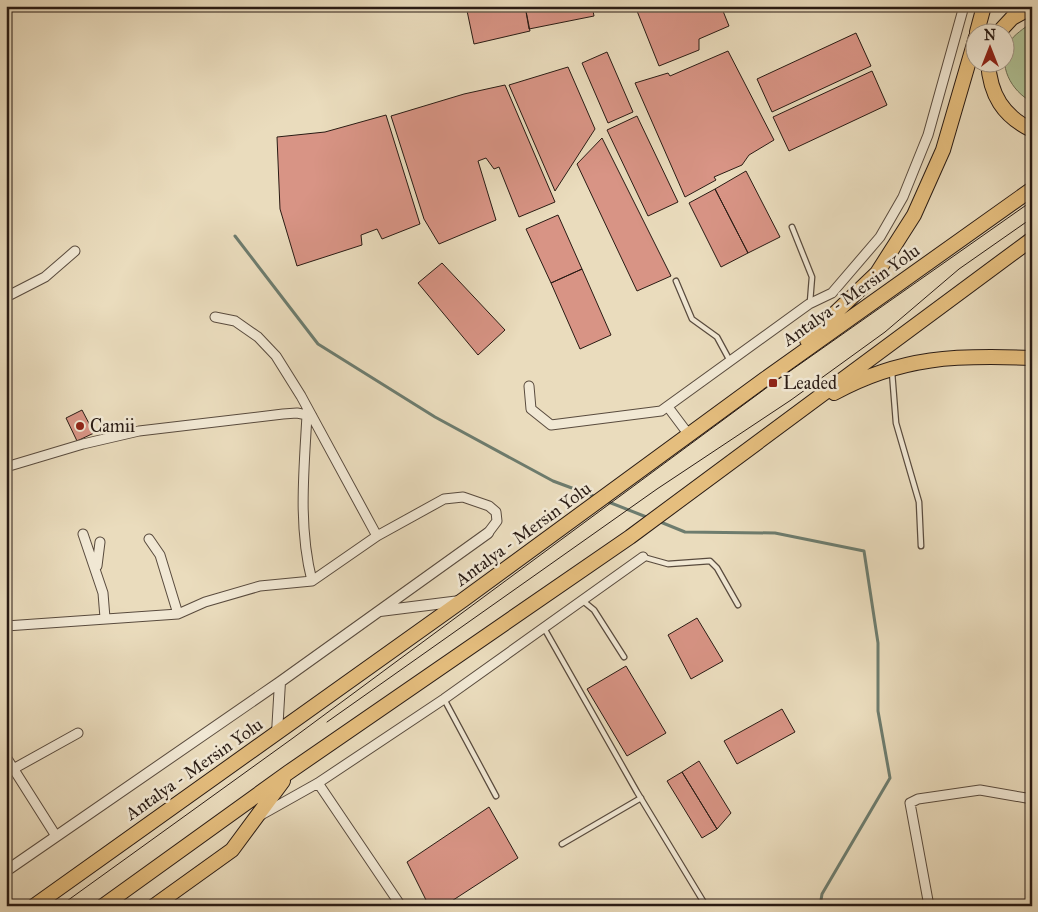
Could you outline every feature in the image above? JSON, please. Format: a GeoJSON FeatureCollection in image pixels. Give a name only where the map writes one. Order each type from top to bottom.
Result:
{"type":"FeatureCollection","features":[{"type":"Feature","properties":{"kind":"highway"},"geometry":{"type":"LineString","coordinates":[[980,22],[984,6]]}},
{"type":"Feature","properties":{"kind":"highway"},"geometry":{"type":"LineString","coordinates":[[1008,22],[1032,7]]}},
{"type":"Feature","properties":{"kind":"highway"},"geometry":{"type":"LineString","coordinates":[[766,379],[877,273],[914,215],[943,150],[966,71]]}},
{"type":"Feature","properties":{"kind":"highway"},"geometry":{"type":"LineString","coordinates":[[989,72],[994,96],[1004,110],[1016,122],[1032,130]]}},
{"type":"Feature","properties":{"kind":"highway","name":"Antalya - Mersin Yolu"},"geometry":{"type":"LineString","coordinates":[[34,906],[464,600],[766,379],[1032,189]]}},
{"type":"Feature","properties":{"kind":"highway"},"geometry":{"type":"LineString","coordinates":[[103,906],[289,772],[630,537],[789,417],[1032,239]]}},
{"type":"Feature","properties":{"kind":"highway"},"geometry":{"type":"LineString","coordinates":[[789,417],[858,380],[892,368],[936,358],[1032,358]]}},
{"type":"Feature","properties":{"kind":"highway"},"geometry":{"type":"LineString","coordinates":[[154,906],[232,850],[289,772]]}},
{"type":"Feature","properties":{"kind":"street"},"geometry":{"type":"LineString","coordinates":[[529,386],[532,409],[551,425],[661,411],[668,408],[809,304],[832,293],[880,237],[903,197],[928,136],[964,6]]}},
{"type":"Feature","properties":{"kind":"street"},"geometry":{"type":"LineString","coordinates":[[6,297],[44,277],[75,251]]}},
{"type":"Feature","properties":{"kind":"street"},"geometry":{"type":"LineString","coordinates":[[215,317],[235,321],[258,338],[276,356],[377,536]]}},
{"type":"Feature","properties":{"kind":"street"},"geometry":{"type":"LineString","coordinates":[[668,408],[689,435]]}},
{"type":"Feature","properties":{"kind":"street"},"geometry":{"type":"LineString","coordinates":[[6,467],[83,444],[139,431],[283,414],[309,416]]}},
{"type":"Feature","properties":{"kind":"street"},"geometry":{"type":"LineString","coordinates":[[309,416],[302,515],[304,545],[312,581]]}},
{"type":"Feature","properties":{"kind":"street"},"geometry":{"type":"LineString","coordinates":[[6,626],[178,614],[205,602],[260,586],[312,581],[377,536],[444,499],[464,497],[489,506],[496,512],[497,521],[488,533],[280,682],[6,871]]}},
{"type":"Feature","properties":{"kind":"street"},"geometry":{"type":"LineString","coordinates":[[83,534],[103,593],[105,618]]}},
{"type":"Feature","properties":{"kind":"street"},"geometry":{"type":"LineString","coordinates":[[149,539],[160,555],[163,570],[178,614]]}},
{"type":"Feature","properties":{"kind":"street"},"geometry":{"type":"LineString","coordinates":[[97,571],[100,542]]}},
{"type":"Feature","properties":{"kind":"street"},"geometry":{"type":"LineString","coordinates":[[258,816],[318,783],[444,698],[643,557]]}},
{"type":"Feature","properties":{"kind":"street"},"geometry":{"type":"LineString","coordinates":[[377,612],[464,600]]}},
{"type":"Feature","properties":{"kind":"street"},"geometry":{"type":"LineString","coordinates":[[277,733],[280,682]]}},
{"type":"Feature","properties":{"kind":"street"},"geometry":{"type":"LineString","coordinates":[[10,771],[78,733]]}},
{"type":"Feature","properties":{"kind":"street"},"geometry":{"type":"LineString","coordinates":[[6,757],[10,771],[56,836]]}},
{"type":"Feature","properties":{"kind":"street"},"geometry":{"type":"LineString","coordinates":[[318,783],[401,906]]}},
{"type":"Feature","properties":{"kind":"street"},"geometry":{"type":"LineString","coordinates":[[929,906],[910,803],[918,798],[980,790],[1032,798]]}},
{"type":"Feature","properties":{"kind":"lane"},"geometry":{"type":"LineString","coordinates":[[792,227],[812,277],[809,304]]}},
{"type":"Feature","properties":{"kind":"lane"},"geometry":{"type":"LineString","coordinates":[[676,281],[692,319],[717,337],[730,362]]}},
{"type":"Feature","properties":{"kind":"lane"},"geometry":{"type":"LineString","coordinates":[[892,368],[896,423],[919,502],[921,546]]}},
{"type":"Feature","properties":{"kind":"lane"},"geometry":{"type":"LineString","coordinates":[[643,557],[668,564],[710,561],[717,568],[738,604]]}},
{"type":"Feature","properties":{"kind":"lane"},"geometry":{"type":"LineString","coordinates":[[583,601],[594,610],[624,657]]}},
{"type":"Feature","properties":{"kind":"lane"},"geometry":{"type":"LineString","coordinates":[[543,627],[641,798],[706,906]]}},
{"type":"Feature","properties":{"kind":"lane"},"geometry":{"type":"LineString","coordinates":[[444,698],[496,796]]}},
{"type":"Feature","properties":{"kind":"lane"},"geometry":{"type":"LineString","coordinates":[[562,844],[641,798]]}},
{"type":"Feature","properties":{"kind":"green space"},"geometry":{"type":"Polygon","coordinates":[[[1032,22],[1032,102],[1024,97],[1012,84],[1006,72],[1016,72],[1016,34],[1032,22]]]}},
{"type":"Feature","properties":{"kind":"building"},"geometry":{"type":"Polygon","coordinates":[[[466,6],[525,6],[530,31],[474,44],[466,6]]]}},
{"type":"Feature","properties":{"kind":"building"},"geometry":{"type":"Polygon","coordinates":[[[525,6],[592,6],[594,16],[529,29],[525,6]]]}},
{"type":"Feature","properties":{"kind":"building"},"geometry":{"type":"Polygon","coordinates":[[[635,6],[721,6],[729,26],[699,39],[699,50],[659,66],[635,6]]]}},
{"type":"Feature","properties":{"kind":"building"},"geometry":{"type":"Polygon","coordinates":[[[856,33],[871,66],[772,112],[757,79],[856,33]]]}},
{"type":"Feature","properties":{"kind":"building"},"geometry":{"type":"Polygon","coordinates":[[[728,51],[774,140],[749,155],[742,165],[714,177],[716,180],[685,197],[635,83],[668,73],[670,76],[728,51]]]}},
{"type":"Feature","properties":{"kind":"building"},"geometry":{"type":"Polygon","coordinates":[[[607,52],[633,112],[608,123],[582,63],[607,52]]]}},
{"type":"Feature","properties":{"kind":"building"},"geometry":{"type":"Polygon","coordinates":[[[568,67],[595,129],[555,191],[509,85],[568,67]]]}},
{"type":"Feature","properties":{"kind":"building"},"geometry":{"type":"Polygon","coordinates":[[[872,71],[887,105],[789,151],[773,117],[872,71]]]}},
{"type":"Feature","properties":{"kind":"building"},"geometry":{"type":"Polygon","coordinates":[[[505,85],[555,202],[519,217],[499,167],[494,169],[486,158],[478,161],[496,220],[439,244],[424,219],[391,116],[464,94],[505,85]]]}},
{"type":"Feature","properties":{"kind":"building"},"geometry":{"type":"Polygon","coordinates":[[[386,115],[420,224],[382,239],[377,229],[361,235],[362,245],[297,266],[280,209],[277,137],[325,132],[386,115]]]}},
{"type":"Feature","properties":{"kind":"building"},"geometry":{"type":"Polygon","coordinates":[[[637,116],[678,202],[648,216],[607,130],[637,116]]]}},
{"type":"Feature","properties":{"kind":"building"},"geometry":{"type":"Polygon","coordinates":[[[602,138],[671,276],[637,291],[577,164],[602,138]]]}},
{"type":"Feature","properties":{"kind":"building"},"geometry":{"type":"Polygon","coordinates":[[[746,171],[780,237],[748,253],[715,189],[746,171]]]}},
{"type":"Feature","properties":{"kind":"building"},"geometry":{"type":"Polygon","coordinates":[[[715,189],[748,253],[721,267],[689,203],[715,189]]]}},
{"type":"Feature","properties":{"kind":"building"},"geometry":{"type":"Polygon","coordinates":[[[558,215],[582,269],[551,283],[526,229],[558,215]]]}},
{"type":"Feature","properties":{"kind":"building"},"geometry":{"type":"Polygon","coordinates":[[[442,263],[505,330],[478,355],[418,283],[442,263]]]}},
{"type":"Feature","properties":{"kind":"building"},"geometry":{"type":"Polygon","coordinates":[[[582,269],[611,335],[580,349],[551,283],[582,269]]]}},
{"type":"Feature","properties":{"kind":"building","name":"Camii"},"geometry":{"type":"Polygon","coordinates":[[[82,410],[94,433],[77,441],[66,418],[82,410]]]}},
{"type":"Feature","properties":{"kind":"building"},"geometry":{"type":"Polygon","coordinates":[[[697,618],[723,661],[691,679],[668,635],[697,618]]]}},
{"type":"Feature","properties":{"kind":"building"},"geometry":{"type":"Polygon","coordinates":[[[626,666],[666,733],[627,756],[587,689],[626,666]]]}},
{"type":"Feature","properties":{"kind":"building"},"geometry":{"type":"Polygon","coordinates":[[[782,709],[795,732],[737,764],[724,741],[782,709]]]}},
{"type":"Feature","properties":{"kind":"building"},"geometry":{"type":"Polygon","coordinates":[[[699,761],[731,813],[717,829],[682,772],[699,761]]]}},
{"type":"Feature","properties":{"kind":"building"},"geometry":{"type":"Polygon","coordinates":[[[682,772],[717,829],[702,838],[667,781],[682,772]]]}},
{"type":"Feature","properties":{"kind":"building"},"geometry":{"type":"Polygon","coordinates":[[[489,807],[518,858],[444,906],[429,906],[407,862],[489,807]]]}},
{"type":"Feature","properties":{"kind":"waterway"},"geometry":{"type":"LineString","coordinates":[[235,236],[318,344],[435,417],[553,481],[596,497]]}},
{"type":"Feature","properties":{"kind":"waterway"},"geometry":{"type":"LineString","coordinates":[[606,501],[649,518]]}},
{"type":"Feature","properties":{"kind":"waterway"},"geometry":{"type":"LineString","coordinates":[[658,521],[685,532],[775,533],[864,551],[878,643],[878,711],[890,778],[822,894],[820,906]]}},
{"type":"Feature","properties":{"kind":"tram line"},"geometry":{"type":"LineString","coordinates":[[60,906],[293,738],[773,383],[1032,201]]}},
{"type":"Feature","properties":{"kind":"tram line"},"geometry":{"type":"LineString","coordinates":[[327,722],[657,489],[791,400],[885,332],[959,269],[1032,218]]}},
{"type":"Feature","properties":{"kind":"place","name":"Leaded"},"geometry":{"type":"Point","coordinates":[773,383]}},
{"type":"Feature","properties":{"kind":"place","name":"Camii"},"geometry":{"type":"Point","coordinates":[80,426]}}]}
